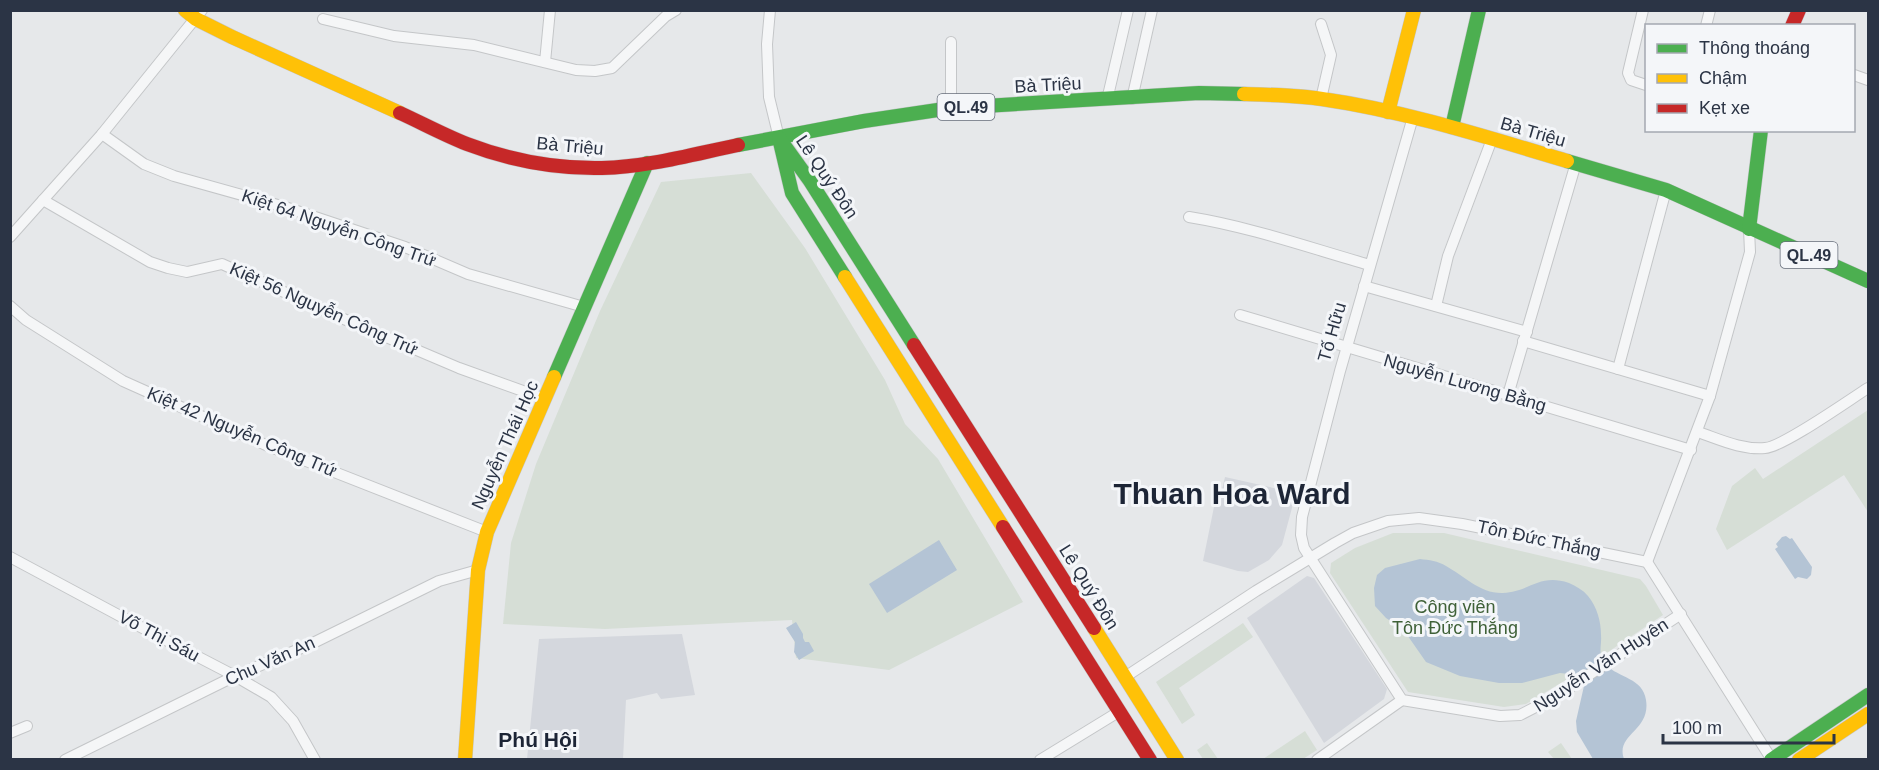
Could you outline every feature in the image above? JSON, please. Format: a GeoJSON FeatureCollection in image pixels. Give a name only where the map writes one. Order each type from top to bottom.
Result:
{"type":"FeatureCollection","features":[{"type":"Feature","properties":{"kind":"main road"},"geometry":{"type":"LineString","coordinates":[[1389,111],[1414,10]]}},
{"type":"Feature","properties":{"kind":"main road"},"geometry":{"type":"LineString","coordinates":[[1452,127],[1479,10]]}},
{"type":"Feature","properties":{"kind":"main road"},"geometry":{"type":"LineString","coordinates":[[1793,24],[1799,10]]}},
{"type":"Feature","properties":{"kind":"main road","name":"Bà Triệu"},"geometry":{"type":"LineString","coordinates":[[194,13],[232,37],[468,144],[548,165],[602,168],[647,163],[864,121],[951,108],[1132,99],[1199,93],[1321,99],[1389,111],[1452,127],[1666,190],[1869,281]]}},
{"type":"Feature","properties":{"kind":"main road"},"geometry":{"type":"LineString","coordinates":[[1749,229],[1761,132]]}},
{"type":"Feature","properties":{"kind":"main road","name":"Lê Quý Đôn"},"geometry":{"type":"LineString","coordinates":[[779,138],[810,181],[1177,759]]}},
{"type":"Feature","properties":{"kind":"main road","name":"Lê Quý Đôn"},"geometry":{"type":"LineString","coordinates":[[779,138],[792,193],[1150,759]]}},
{"type":"Feature","properties":{"kind":"main road","name":"Nguyễn Thái Học"},"geometry":{"type":"LineString","coordinates":[[465,759],[478,570],[487,532],[647,163]]}},
{"type":"Feature","properties":{"kind":"main road"},"geometry":{"type":"LineString","coordinates":[[926,406],[945,393]]}},
{"type":"Feature","properties":{"kind":"main road"},"geometry":{"type":"LineString","coordinates":[[1107,690],[1125,677]]}},
{"type":"Feature","properties":{"kind":"main road"},"geometry":{"type":"LineString","coordinates":[[1772,759],[1869,695]]}},
{"type":"Feature","properties":{"kind":"main road"},"geometry":{"type":"LineString","coordinates":[[1799,759],[1866,720]]}},
{"type":"Feature","properties":{"kind":"street"},"geometry":{"type":"LineString","coordinates":[[545,62],[550,10]]}},
{"type":"Feature","properties":{"kind":"street"},"geometry":{"type":"LineString","coordinates":[[322,20],[394,36],[474,45],[576,70],[595,71],[612,68],[660,22],[676,10]]}},
{"type":"Feature","properties":{"kind":"street"},"geometry":{"type":"LineString","coordinates":[[770,10],[766,44],[769,97],[779,138]]}},
{"type":"Feature","properties":{"kind":"street"},"geometry":{"type":"LineString","coordinates":[[1107,100],[1128,10]]}},
{"type":"Feature","properties":{"kind":"street"},"geometry":{"type":"LineString","coordinates":[[1132,99],[1152,10]]}},
{"type":"Feature","properties":{"kind":"street"},"geometry":{"type":"LineString","coordinates":[[1643,10],[1628,73],[1631,80],[1645,84]]}},
{"type":"Feature","properties":{"kind":"street"},"geometry":{"type":"LineString","coordinates":[[10,237],[102,134],[194,13]]}},
{"type":"Feature","properties":{"kind":"street"},"geometry":{"type":"LineString","coordinates":[[1321,24],[1331,55],[1321,99]]}},
{"type":"Feature","properties":{"kind":"street"},"geometry":{"type":"LineString","coordinates":[[951,42],[951,108]]}},
{"type":"Feature","properties":{"kind":"street","name":"Tố Hữu"},"geometry":{"type":"LineString","coordinates":[[1310,558],[1304,549],[1300,526],[1364,286],[1413,117]]}},
{"type":"Feature","properties":{"kind":"street","name":"Kiệt 64 Nguyễn Công Trứ"},"geometry":{"type":"LineString","coordinates":[[102,134],[144,164],[174,176],[285,207],[405,247],[468,274],[584,307]]}},
{"type":"Feature","properties":{"kind":"street"},"geometry":{"type":"LineString","coordinates":[[1436,306],[1448,256],[1492,139]]}},
{"type":"Feature","properties":{"kind":"street"},"geometry":{"type":"LineString","coordinates":[[1508,395],[1576,163]]}},
{"type":"Feature","properties":{"kind":"street"},"geometry":{"type":"LineString","coordinates":[[1618,369],[1666,190]]}},
{"type":"Feature","properties":{"kind":"street","name":"Kiệt 56 Nguyễn Công Trứ"},"geometry":{"type":"LineString","coordinates":[[43,200],[150,262],[187,272],[222,264],[459,368],[545,399]]}},
{"type":"Feature","properties":{"kind":"street"},"geometry":{"type":"LineString","coordinates":[[1189,218],[1263,234],[1370,265]]}},
{"type":"Feature","properties":{"kind":"street"},"geometry":{"type":"LineString","coordinates":[[1749,229],[1750,252],[1710,396],[1647,562],[1772,759]]}},
{"type":"Feature","properties":{"kind":"street"},"geometry":{"type":"LineString","coordinates":[[1364,286],[1436,306],[1618,369],[1710,396]]}},
{"type":"Feature","properties":{"kind":"street","name":"Kiệt 42 Nguyễn Công Trứ"},"geometry":{"type":"LineString","coordinates":[[10,306],[26,320],[123,381],[268,446],[487,532]]}},
{"type":"Feature","properties":{"kind":"street","name":"Nguyễn Lương Bằng"},"geometry":{"type":"LineString","coordinates":[[1240,315],[1691,450]]}},
{"type":"Feature","properties":{"kind":"street"},"geometry":{"type":"LineString","coordinates":[[1698,432],[1732,444],[1750,448],[1767,448],[1800,432],[1869,388]]}},
{"type":"Feature","properties":{"kind":"street","name":"Tôn Đức Thắng"},"geometry":{"type":"LineString","coordinates":[[1125,677],[1310,558],[1353,533],[1388,522],[1419,518],[1462,524],[1647,562]]}},
{"type":"Feature","properties":{"kind":"street","name":"Võ Thị Sáu"},"geometry":{"type":"LineString","coordinates":[[10,557],[271,697],[293,721],[315,759]]}},
{"type":"Feature","properties":{"kind":"street"},"geometry":{"type":"LineString","coordinates":[[1310,558],[1402,700],[1317,759]]}},
{"type":"Feature","properties":{"kind":"street","name":"Chu Văn An"},"geometry":{"type":"LineString","coordinates":[[65,759],[235,676],[311,644],[439,581],[478,570]]}},
{"type":"Feature","properties":{"kind":"street","name":"Nguyễn Văn Huyên"},"geometry":{"type":"LineString","coordinates":[[1402,700],[1488,715],[1520,715],[1540,706],[1580,681],[1681,614]]}},
{"type":"Feature","properties":{"kind":"street"},"geometry":{"type":"LineString","coordinates":[[1040,759],[1120,711]]}},
{"type":"Feature","properties":{"kind":"street"},"geometry":{"type":"LineString","coordinates":[[10,733],[27,726]]}},
{"type":"Feature","properties":{"kind":"shaded area"},"geometry":{"type":"Polygon","coordinates":[[[1225,477],[1296,493],[1282,545],[1269,560],[1248,572],[1203,561],[1215,502],[1219,502],[1225,477]]]}},
{"type":"Feature","properties":{"kind":"shaded area"},"geometry":{"type":"Polygon","coordinates":[[[1307,576],[1314,578],[1387,689],[1384,699],[1324,743],[1247,618],[1307,576]]]}},
{"type":"Feature","properties":{"kind":"shaded area"},"geometry":{"type":"Polygon","coordinates":[[[682,634],[695,695],[661,699],[657,693],[626,700],[623,759],[527,759],[539,639],[682,634]]]}},
{"type":"Feature","properties":{"kind":"green space"},"geometry":{"type":"Polygon","coordinates":[[[751,173],[805,248],[885,380],[905,424],[938,459],[1023,602],[889,670],[796,658],[792,620],[605,629],[503,624],[511,543],[536,464],[600,311],[661,182],[751,173]]]}},
{"type":"Feature","properties":{"kind":"green space"},"geometry":{"type":"Polygon","coordinates":[[[1868,410],[1868,512],[1844,475],[1727,550],[1716,529],[1732,486],[1755,468],[1763,479],[1868,410]]]}},
{"type":"Feature","properties":{"kind":"green space","name":"Công viên Tôn Đức Thắng"},"geometry":{"type":"Polygon","coordinates":[[[1393,533],[1444,533],[1640,579],[1663,615],[1574,675],[1526,704],[1504,707],[1408,692],[1330,573],[1331,563],[1355,548],[1393,533]]]}},
{"type":"Feature","properties":{"kind":"green space"},"geometry":{"type":"Polygon","coordinates":[[[1243,623],[1253,637],[1179,688],[1195,715],[1182,724],[1156,682],[1243,623]]]}},
{"type":"Feature","properties":{"kind":"green space"},"geometry":{"type":"Polygon","coordinates":[[[1305,731],[1317,750],[1303,759],[1263,759],[1305,731]]]}},
{"type":"Feature","properties":{"kind":"green space"},"geometry":{"type":"Polygon","coordinates":[[[1207,743],[1218,759],[1203,759],[1197,750],[1207,743]]]}},
{"type":"Feature","properties":{"kind":"green space"},"geometry":{"type":"Polygon","coordinates":[[[1561,743],[1572,759],[1554,759],[1548,752],[1561,743]]]}},
{"type":"Feature","properties":{"kind":"water"},"geometry":{"type":"Polygon","coordinates":[[[1786,536],[1792,538],[1812,567],[1811,575],[1807,579],[1798,577],[1795,579],[1775,549],[1778,547],[1776,544],[1786,536]]]}},
{"type":"Feature","properties":{"kind":"water"},"geometry":{"type":"Polygon","coordinates":[[[939,540],[957,570],[887,613],[869,584],[939,540]]]}},
{"type":"Feature","properties":{"kind":"water"},"geometry":{"type":"Polygon","coordinates":[[[1420,559],[1443,564],[1480,588],[1495,593],[1512,592],[1550,580],[1569,583],[1586,594],[1594,605],[1599,619],[1603,662],[1640,687],[1646,700],[1643,719],[1624,744],[1624,759],[1593,759],[1577,732],[1576,721],[1584,686],[1577,675],[1560,673],[1522,683],[1499,683],[1460,676],[1426,662],[1403,629],[1386,618],[1375,606],[1374,588],[1377,575],[1385,568],[1420,559]]]}},
{"type":"Feature","properties":{"kind":"water"},"geometry":{"type":"Polygon","coordinates":[[[796,622],[805,642],[809,642],[814,651],[799,660],[794,652],[795,642],[786,628],[796,622]]]}},
{"type":"Feature","properties":{"kind":"traffic: fast"},"geometry":{"type":"LineString","coordinates":[[1452,127],[1479,10]]}},
{"type":"Feature","properties":{"kind":"traffic: fast"},"geometry":{"type":"LineString","coordinates":[[738,145],[864,121],[951,108],[1199,93],[1244,94]]}},
{"type":"Feature","properties":{"kind":"traffic: fast"},"geometry":{"type":"LineString","coordinates":[[1749,229],[1761,132]]}},
{"type":"Feature","properties":{"kind":"traffic: fast"},"geometry":{"type":"LineString","coordinates":[[845,277],[792,193],[779,138],[810,181],[914,345]]}},
{"type":"Feature","properties":{"kind":"traffic: fast"},"geometry":{"type":"LineString","coordinates":[[1567,161],[1666,190],[1868,281]]}},
{"type":"Feature","properties":{"kind":"traffic: fast"},"geometry":{"type":"LineString","coordinates":[[554,377],[647,163]]}},
{"type":"Feature","properties":{"kind":"traffic: fast"},"geometry":{"type":"LineString","coordinates":[[1771,760],[1868,695]]}},
{"type":"Feature","properties":{"kind":"traffic: slow"},"geometry":{"type":"LineString","coordinates":[[185,10],[196,19],[232,37],[400,113]]}},
{"type":"Feature","properties":{"kind":"traffic: slow"},"geometry":{"type":"LineString","coordinates":[[1388,112],[1414,10]]}},
{"type":"Feature","properties":{"kind":"traffic: slow"},"geometry":{"type":"LineString","coordinates":[[1244,94],[1313,98],[1384,110],[1567,161]]}},
{"type":"Feature","properties":{"kind":"traffic: slow"},"geometry":{"type":"LineString","coordinates":[[845,277],[1003,527]]}},
{"type":"Feature","properties":{"kind":"traffic: slow"},"geometry":{"type":"LineString","coordinates":[[465,760],[478,570],[487,532],[554,377]]}},
{"type":"Feature","properties":{"kind":"traffic: slow"},"geometry":{"type":"LineString","coordinates":[[1094,628],[1177,760]]}},
{"type":"Feature","properties":{"kind":"traffic: slow"},"geometry":{"type":"LineString","coordinates":[[1799,760],[1868,714]]}},
{"type":"Feature","properties":{"kind":"traffic: jam"},"geometry":{"type":"LineString","coordinates":[[1793,24],[1799,10]]}},
{"type":"Feature","properties":{"kind":"traffic: jam"},"geometry":{"type":"LineString","coordinates":[[400,113],[483,150],[516,159],[568,167],[602,168],[636,165],[671,160],[738,145]]}},
{"type":"Feature","properties":{"kind":"traffic: jam"},"geometry":{"type":"LineString","coordinates":[[914,345],[1094,628]]}},
{"type":"Feature","properties":{"kind":"traffic: jam"},"geometry":{"type":"LineString","coordinates":[[1003,527],[1150,760]]}},
{"type":"Feature","properties":{"kind":"district","name":"Thuan Hoa Ward"},"geometry":{"type":"Point","coordinates":[1232,493]}},
{"type":"Feature","properties":{"kind":"district","name":"Phú Hội"},"geometry":{"type":"Point","coordinates":[538,739]}}]}
